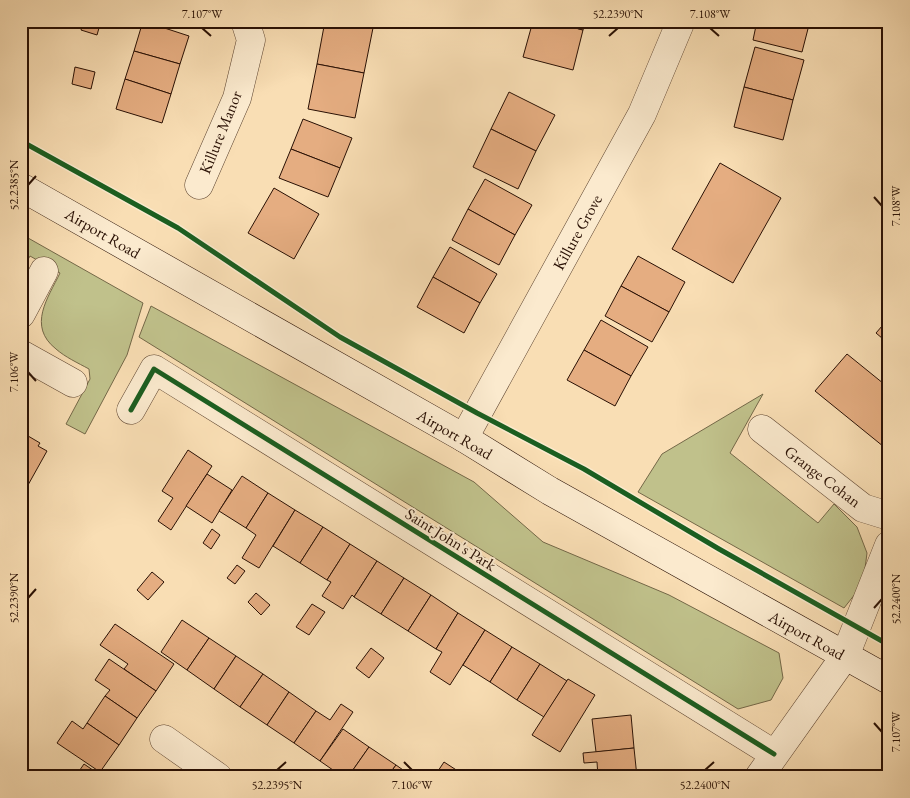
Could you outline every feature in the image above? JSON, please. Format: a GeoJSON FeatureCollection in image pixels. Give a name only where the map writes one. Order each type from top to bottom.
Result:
{"type":"FeatureCollection","features":[{"type":"Feature","properties":{"kind":"street","name":"Killure Manor"},"geometry":{"type":"LineString","coordinates":[[199,185],[237,98],[251,40],[245,21]]}},
{"type":"Feature","properties":{"kind":"street","name":"Killure Grove"},"geometry":{"type":"LineString","coordinates":[[464,438],[642,114],[681,21]]}},
{"type":"Feature","properties":{"kind":"street","name":"Airport Road"},"geometry":{"type":"LineString","coordinates":[[21,187],[464,438],[550,491],[889,680]]}},
{"type":"Feature","properties":{"kind":"street"},"geometry":{"type":"LineString","coordinates":[[21,314],[44,271]]}},
{"type":"Feature","properties":{"kind":"street"},"geometry":{"type":"LineString","coordinates":[[21,354],[73,383]]}},
{"type":"Feature","properties":{"kind":"street","name":"Saint John's Park"},"geometry":{"type":"LineString","coordinates":[[131,410],[154,369],[774,754]]}},
{"type":"Feature","properties":{"kind":"street","name":"Grange Cohan"},"geometry":{"type":"LineString","coordinates":[[762,429],[863,508],[889,516]]}},
{"type":"Feature","properties":{"kind":"street"},"geometry":{"type":"LineString","coordinates":[[759,777],[845,656],[889,545]]}},
{"type":"Feature","properties":{"kind":"street"},"geometry":{"type":"LineString","coordinates":[[164,739],[218,777]]}},
{"type":"Feature","properties":{"kind":"green space"},"geometry":{"type":"Polygon","coordinates":[[[21,234],[143,303],[127,355],[85,434],[66,424],[90,379],[89,369],[67,357],[47,340],[41,321],[46,302],[60,273],[30,256],[21,272],[21,234]]]}},
{"type":"Feature","properties":{"kind":"green space"},"geometry":{"type":"Polygon","coordinates":[[[151,306],[474,482],[543,542],[669,595],[779,653],[783,678],[771,700],[738,709],[139,337],[151,306]]]}},
{"type":"Feature","properties":{"kind":"green space"},"geometry":{"type":"Polygon","coordinates":[[[763,394],[730,453],[818,523],[834,504],[857,527],[867,553],[863,584],[844,608],[638,492],[662,454],[763,394]]]}},
{"type":"Feature","properties":{"kind":"building"},"geometry":{"type":"Polygon","coordinates":[[[84,21],[101,21],[97,35],[81,30],[84,21]]]}},
{"type":"Feature","properties":{"kind":"building"},"geometry":{"type":"Polygon","coordinates":[[[143,21],[189,36],[180,64],[134,51],[143,21]]]}},
{"type":"Feature","properties":{"kind":"building"},"geometry":{"type":"Polygon","coordinates":[[[325,21],[337,21],[373,28],[364,73],[317,64],[325,21]]]}},
{"type":"Feature","properties":{"kind":"building"},"geometry":{"type":"Polygon","coordinates":[[[533,21],[549,21],[583,30],[573,70],[523,57],[533,21]]]}},
{"type":"Feature","properties":{"kind":"building"},"geometry":{"type":"Polygon","coordinates":[[[549,21],[586,21],[583,30],[549,21]]]}},
{"type":"Feature","properties":{"kind":"building"},"geometry":{"type":"Polygon","coordinates":[[[757,21],[810,21],[802,52],[753,40],[757,21]]]}},
{"type":"Feature","properties":{"kind":"building"},"geometry":{"type":"Polygon","coordinates":[[[755,47],[804,60],[793,100],[744,87],[755,47]]]}},
{"type":"Feature","properties":{"kind":"building"},"geometry":{"type":"Polygon","coordinates":[[[134,51],[180,64],[171,94],[125,79],[134,51]]]}},
{"type":"Feature","properties":{"kind":"building"},"geometry":{"type":"Polygon","coordinates":[[[317,64],[364,73],[355,118],[308,109],[317,64]]]}},
{"type":"Feature","properties":{"kind":"building"},"geometry":{"type":"Polygon","coordinates":[[[75,67],[95,72],[91,89],[72,84],[75,67]]]}},
{"type":"Feature","properties":{"kind":"building"},"geometry":{"type":"Polygon","coordinates":[[[125,79],[171,94],[162,123],[116,109],[125,79]]]}},
{"type":"Feature","properties":{"kind":"building"},"geometry":{"type":"Polygon","coordinates":[[[744,87],[793,100],[783,140],[734,127],[744,87]]]}},
{"type":"Feature","properties":{"kind":"building"},"geometry":{"type":"Polygon","coordinates":[[[509,92],[555,115],[536,151],[491,129],[509,92]]]}},
{"type":"Feature","properties":{"kind":"building"},"geometry":{"type":"Polygon","coordinates":[[[303,119],[352,138],[340,168],[291,149],[303,119]]]}},
{"type":"Feature","properties":{"kind":"building"},"geometry":{"type":"Polygon","coordinates":[[[491,129],[536,151],[518,189],[473,167],[491,129]]]}},
{"type":"Feature","properties":{"kind":"building"},"geometry":{"type":"Polygon","coordinates":[[[291,149],[340,168],[328,197],[279,178],[291,149]]]}},
{"type":"Feature","properties":{"kind":"building"},"geometry":{"type":"Polygon","coordinates":[[[720,163],[781,198],[733,283],[672,249],[720,163]]]}},
{"type":"Feature","properties":{"kind":"building"},"geometry":{"type":"Polygon","coordinates":[[[485,179],[532,205],[515,235],[468,209],[485,179]]]}},
{"type":"Feature","properties":{"kind":"building"},"geometry":{"type":"Polygon","coordinates":[[[274,188],[319,214],[294,259],[248,233],[274,188]]]}},
{"type":"Feature","properties":{"kind":"building"},"geometry":{"type":"Polygon","coordinates":[[[468,209],[515,235],[499,265],[452,240],[468,209]]]}},
{"type":"Feature","properties":{"kind":"building"},"geometry":{"type":"Polygon","coordinates":[[[450,247],[497,274],[480,303],[433,277],[450,247]]]}},
{"type":"Feature","properties":{"kind":"building"},"geometry":{"type":"Polygon","coordinates":[[[638,256],[685,282],[669,312],[621,286],[638,256]]]}},
{"type":"Feature","properties":{"kind":"building"},"geometry":{"type":"Polygon","coordinates":[[[433,277],[480,303],[464,333],[417,307],[433,277]]]}},
{"type":"Feature","properties":{"kind":"building"},"geometry":{"type":"Polygon","coordinates":[[[621,286],[669,312],[652,342],[605,316],[621,286]]]}},
{"type":"Feature","properties":{"kind":"building"},"geometry":{"type":"Polygon","coordinates":[[[889,318],[889,344],[876,333],[889,318]]]}},
{"type":"Feature","properties":{"kind":"building"},"geometry":{"type":"Polygon","coordinates":[[[601,320],[648,347],[631,376],[584,350],[601,320]]]}},
{"type":"Feature","properties":{"kind":"building"},"geometry":{"type":"Polygon","coordinates":[[[584,350],[631,376],[615,406],[567,380],[584,350]]]}},
{"type":"Feature","properties":{"kind":"building"},"geometry":{"type":"Polygon","coordinates":[[[847,354],[889,388],[889,451],[815,391],[847,354]]]}},
{"type":"Feature","properties":{"kind":"building"},"geometry":{"type":"Polygon","coordinates":[[[23,433],[40,443],[38,446],[47,451],[23,494],[21,493],[21,435],[23,433]]]}},
{"type":"Feature","properties":{"kind":"building"},"geometry":{"type":"Polygon","coordinates":[[[188,450],[212,466],[171,530],[158,521],[173,498],[162,491],[188,450]]]}},
{"type":"Feature","properties":{"kind":"building"},"geometry":{"type":"Polygon","coordinates":[[[207,474],[232,490],[212,523],[186,506],[207,474]]]}},
{"type":"Feature","properties":{"kind":"building"},"geometry":{"type":"Polygon","coordinates":[[[242,476],[268,493],[246,528],[219,511],[242,476]]]}},
{"type":"Feature","properties":{"kind":"building"},"geometry":{"type":"Polygon","coordinates":[[[268,493],[295,510],[259,568],[242,558],[256,535],[246,528],[268,493]]]}},
{"type":"Feature","properties":{"kind":"building"},"geometry":{"type":"Polygon","coordinates":[[[295,510],[323,527],[300,563],[273,546],[295,510]]]}},
{"type":"Feature","properties":{"kind":"building"},"geometry":{"type":"Polygon","coordinates":[[[323,527],[350,544],[327,580],[300,563],[323,527]]]}},
{"type":"Feature","properties":{"kind":"building"},"geometry":{"type":"Polygon","coordinates":[[[212,529],[220,535],[211,549],[203,543],[212,529]]]}},
{"type":"Feature","properties":{"kind":"building"},"geometry":{"type":"Polygon","coordinates":[[[350,544],[377,561],[354,597],[352,595],[343,609],[322,596],[331,582],[327,580],[350,544]]]}},
{"type":"Feature","properties":{"kind":"building"},"geometry":{"type":"Polygon","coordinates":[[[377,561],[404,578],[381,614],[354,597],[377,561]]]}},
{"type":"Feature","properties":{"kind":"building"},"geometry":{"type":"Polygon","coordinates":[[[237,565],[245,571],[235,584],[227,578],[237,565]]]}},
{"type":"Feature","properties":{"kind":"building"},"geometry":{"type":"Polygon","coordinates":[[[152,572],[164,582],[148,600],[137,590],[152,572]]]}},
{"type":"Feature","properties":{"kind":"building"},"geometry":{"type":"Polygon","coordinates":[[[404,578],[431,595],[408,631],[381,614],[404,578]]]}},
{"type":"Feature","properties":{"kind":"building"},"geometry":{"type":"Polygon","coordinates":[[[256,593],[270,605],[261,615],[248,602],[256,593]]]}},
{"type":"Feature","properties":{"kind":"building"},"geometry":{"type":"Polygon","coordinates":[[[431,595],[458,613],[436,649],[408,631],[431,595]]]}},
{"type":"Feature","properties":{"kind":"building"},"geometry":{"type":"Polygon","coordinates":[[[312,604],[325,612],[309,635],[296,627],[312,604]]]}},
{"type":"Feature","properties":{"kind":"building"},"geometry":{"type":"Polygon","coordinates":[[[458,613],[485,630],[450,685],[430,672],[442,652],[436,649],[458,613]]]}},
{"type":"Feature","properties":{"kind":"building"},"geometry":{"type":"Polygon","coordinates":[[[182,620],[209,638],[187,670],[161,652],[182,620]]]}},
{"type":"Feature","properties":{"kind":"building"},"geometry":{"type":"Polygon","coordinates":[[[115,624],[174,664],[156,691],[124,669],[128,664],[100,645],[115,624]]]}},
{"type":"Feature","properties":{"kind":"building"},"geometry":{"type":"Polygon","coordinates":[[[485,630],[512,647],[490,682],[463,665],[485,630]]]}},
{"type":"Feature","properties":{"kind":"building"},"geometry":{"type":"Polygon","coordinates":[[[209,638],[236,656],[214,689],[187,670],[209,638]]]}},
{"type":"Feature","properties":{"kind":"building"},"geometry":{"type":"Polygon","coordinates":[[[512,647],[540,664],[517,700],[490,682],[512,647]]]}},
{"type":"Feature","properties":{"kind":"building"},"geometry":{"type":"Polygon","coordinates":[[[371,648],[384,658],[369,678],[356,668],[371,648]]]}},
{"type":"Feature","properties":{"kind":"building"},"geometry":{"type":"Polygon","coordinates":[[[236,656],[263,674],[240,707],[214,689],[236,656]]]}},
{"type":"Feature","properties":{"kind":"building"},"geometry":{"type":"Polygon","coordinates":[[[109,659],[156,691],[137,718],[105,696],[110,690],[95,680],[109,659]]]}},
{"type":"Feature","properties":{"kind":"building"},"geometry":{"type":"Polygon","coordinates":[[[540,664],[567,681],[544,717],[517,700],[540,664]]]}},
{"type":"Feature","properties":{"kind":"building"},"geometry":{"type":"Polygon","coordinates":[[[263,674],[289,692],[267,725],[240,707],[263,674]]]}},
{"type":"Feature","properties":{"kind":"building"},"geometry":{"type":"Polygon","coordinates":[[[568,679],[595,695],[560,752],[532,735],[568,679]]]}},
{"type":"Feature","properties":{"kind":"building"},"geometry":{"type":"Polygon","coordinates":[[[289,692],[316,711],[294,743],[267,725],[289,692]]]}},
{"type":"Feature","properties":{"kind":"building"},"geometry":{"type":"Polygon","coordinates":[[[105,696],[137,718],[119,745],[87,723],[105,696]]]}},
{"type":"Feature","properties":{"kind":"building"},"geometry":{"type":"Polygon","coordinates":[[[341,704],[353,712],[320,761],[294,743],[316,711],[330,720],[341,704]]]}},
{"type":"Feature","properties":{"kind":"building"},"geometry":{"type":"Polygon","coordinates":[[[631,715],[634,748],[596,752],[592,719],[631,715]]]}},
{"type":"Feature","properties":{"kind":"building"},"geometry":{"type":"Polygon","coordinates":[[[72,721],[83,729],[87,723],[119,745],[100,772],[57,743],[72,721]]]}},
{"type":"Feature","properties":{"kind":"building"},"geometry":{"type":"Polygon","coordinates":[[[343,729],[369,747],[348,777],[343,777],[320,761],[343,729]]]}},
{"type":"Feature","properties":{"kind":"building"},"geometry":{"type":"Polygon","coordinates":[[[369,747],[396,765],[387,777],[348,777],[369,747]]]}},
{"type":"Feature","properties":{"kind":"building"},"geometry":{"type":"Polygon","coordinates":[[[634,748],[637,777],[598,777],[597,762],[584,763],[583,753],[634,748]]]}},
{"type":"Feature","properties":{"kind":"building"},"geometry":{"type":"Polygon","coordinates":[[[444,762],[461,773],[458,777],[434,777],[444,762]]]}},
{"type":"Feature","properties":{"kind":"building"},"geometry":{"type":"Polygon","coordinates":[[[84,764],[103,777],[75,777],[84,764]]]}},
{"type":"Feature","properties":{"kind":"building"},"geometry":{"type":"Polygon","coordinates":[[[396,765],[413,777],[387,777],[396,765]]]}},
{"type":"Feature","properties":{"kind":"cycle path"},"geometry":{"type":"LineString","coordinates":[[21,141],[178,228],[340,337],[477,413],[584,469],[719,549],[889,645]]}},
{"type":"Feature","properties":{"kind":"cycle path"},"geometry":{"type":"LineString","coordinates":[[131,410],[154,369],[774,754]]}}]}
